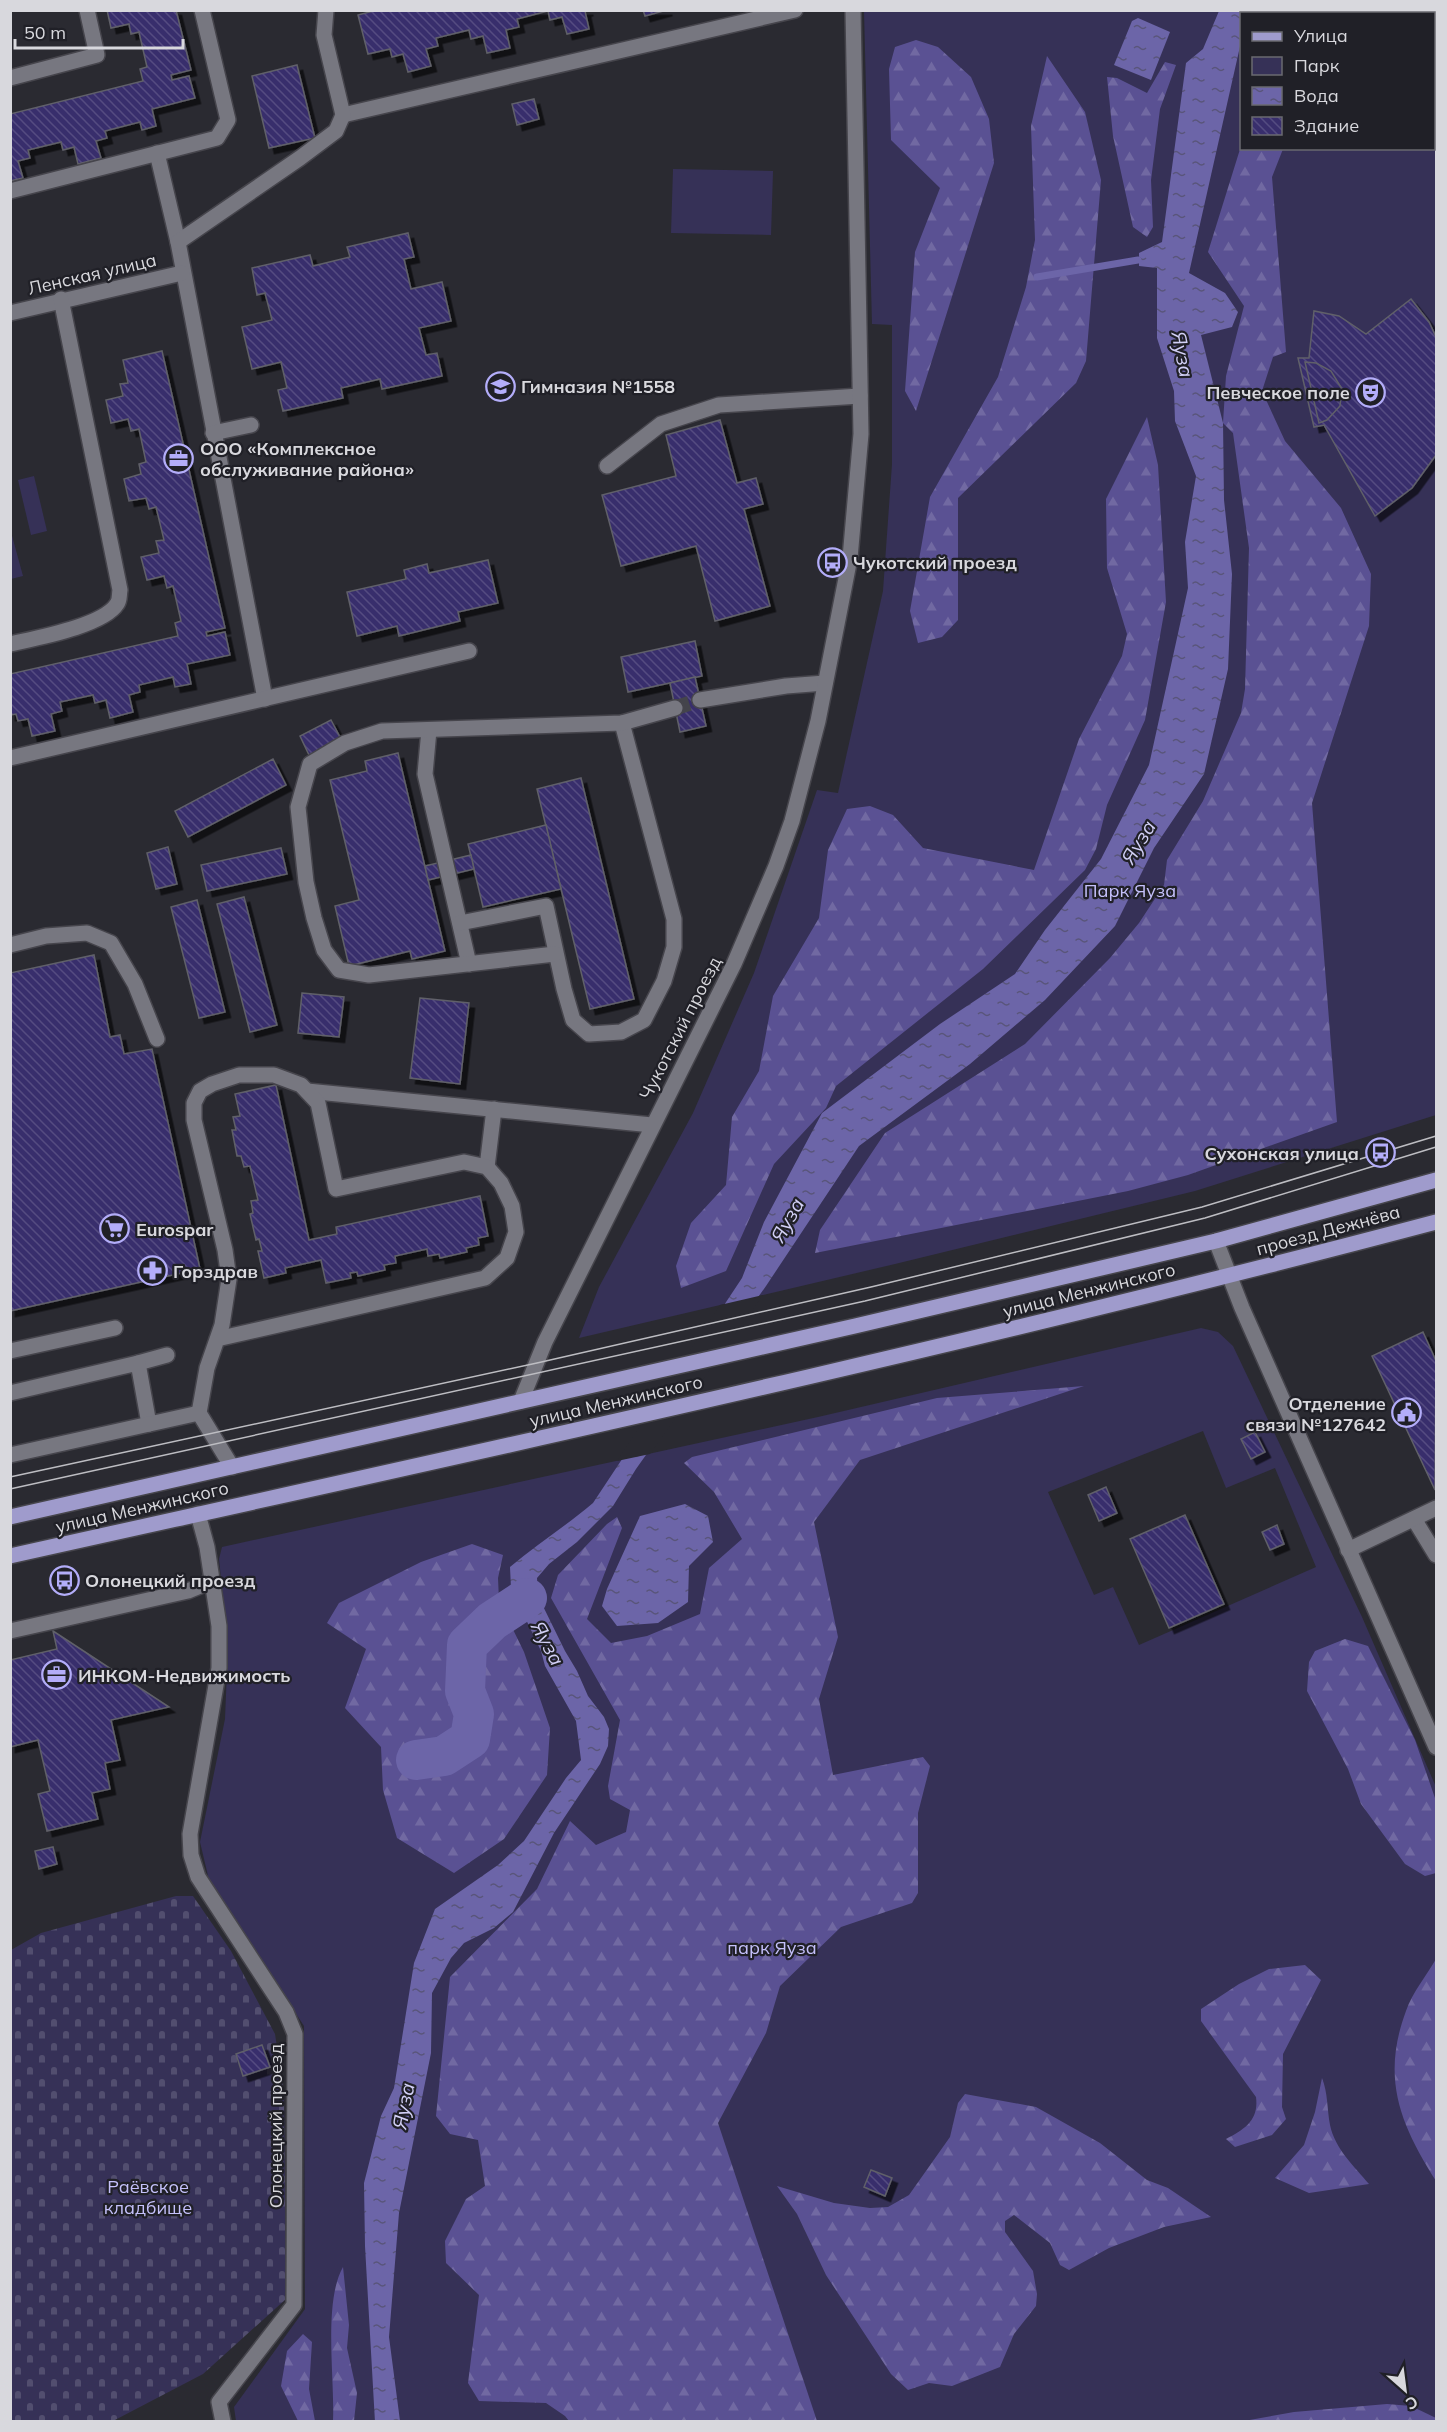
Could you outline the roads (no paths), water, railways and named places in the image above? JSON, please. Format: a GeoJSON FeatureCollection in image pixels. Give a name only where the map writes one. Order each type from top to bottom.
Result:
{"type":"FeatureCollection","features":[{"type":"Feature","properties":{"kind":"main road","name":"проезд Дежнёва"},"geometry":{"type":"LineString","coordinates":[[1216,1241],[1437,1180]]}},
{"type":"Feature","properties":{"kind":"main road","name":"проезд Дежнёва"},"geometry":{"type":"LineString","coordinates":[[1229,1277],[1437,1222]]}},
{"type":"Feature","properties":{"kind":"main road","name":"улица Менжинского"},"geometry":{"type":"LineString","coordinates":[[10,1517],[855,1326],[1216,1241]]}},
{"type":"Feature","properties":{"kind":"main road","name":"улица Менжинского"},"geometry":{"type":"LineString","coordinates":[[10,1556],[836,1372],[1229,1277]]}},
{"type":"Feature","properties":{"kind":"street"},"geometry":{"type":"LineString","coordinates":[[10,78],[97,55],[87,10]]}},
{"type":"Feature","properties":{"kind":"street"},"geometry":{"type":"LineString","coordinates":[[10,191],[217,138],[228,120],[202,10]]}},
{"type":"Feature","properties":{"kind":"street"},"geometry":{"type":"LineString","coordinates":[[178,242],[336,131],[343,115],[324,35],[326,10]]}},
{"type":"Feature","properties":{"kind":"street"},"geometry":{"type":"LineString","coordinates":[[343,115],[795,10]]}},
{"type":"Feature","properties":{"kind":"street","name":"Чукотский проезд"},"geometry":{"type":"LineString","coordinates":[[521,1401],[545,1342],[734,964],[776,866],[802,786],[850,558],[861,434],[853,10]]}},
{"type":"Feature","properties":{"kind":"street"},"geometry":{"type":"LineString","coordinates":[[157,153],[178,242],[182,273],[265,699]]}},
{"type":"Feature","properties":{"kind":"street","name":"Ленская улица"},"geometry":{"type":"LineString","coordinates":[[10,313],[182,273]]}},
{"type":"Feature","properties":{"kind":"street"},"geometry":{"type":"LineString","coordinates":[[10,644],[65,631],[98,619],[110,613],[119,602],[118,579],[61,300]]}},
{"type":"Feature","properties":{"kind":"street"},"geometry":{"type":"LineString","coordinates":[[607,466],[661,424],[719,405],[860,396]]}},
{"type":"Feature","properties":{"kind":"street"},"geometry":{"type":"LineString","coordinates":[[213,433],[251,425]]}},
{"type":"Feature","properties":{"kind":"street"},"geometry":{"type":"LineString","coordinates":[[10,758],[469,651]]}},
{"type":"Feature","properties":{"kind":"street"},"geometry":{"type":"LineString","coordinates":[[700,700],[786,686],[825,683]]}},
{"type":"Feature","properties":{"kind":"street"},"geometry":{"type":"LineString","coordinates":[[555,954],[369,975],[339,970],[324,950],[306,882],[298,807],[310,764],[345,743],[382,731],[622,723],[675,708]]}},
{"type":"Feature","properties":{"kind":"street"},"geometry":{"type":"LineString","coordinates":[[460,923],[546,906],[555,954],[573,1020],[589,1034],[621,1032],[644,1020],[663,981],[674,947],[674,919],[622,723]]}},
{"type":"Feature","properties":{"kind":"street"},"geometry":{"type":"LineString","coordinates":[[429,730],[425,774],[470,964]]}},
{"type":"Feature","properties":{"kind":"street"},"geometry":{"type":"LineString","coordinates":[[10,945],[46,936],[87,933],[111,943],[135,984],[157,1039]]}},
{"type":"Feature","properties":{"kind":"street"},"geometry":{"type":"LineString","coordinates":[[217,1339],[485,1278],[507,1257],[516,1232],[512,1206],[501,1183],[487,1167],[464,1162],[336,1189],[318,1103],[301,1085],[274,1075],[239,1075],[212,1084],[200,1091],[194,1102],[194,1120],[225,1250],[228,1279],[222,1325],[217,1339],[207,1368],[199,1413],[232,1467]]}},
{"type":"Feature","properties":{"kind":"street"},"geometry":{"type":"LineString","coordinates":[[307,1091],[652,1125]]}},
{"type":"Feature","properties":{"kind":"street"},"geometry":{"type":"LineString","coordinates":[[487,1167],[494,1109]]}},
{"type":"Feature","properties":{"kind":"street"},"geometry":{"type":"LineString","coordinates":[[1216,1241],[1229,1277],[1348,1550],[1437,1747]]}},
{"type":"Feature","properties":{"kind":"street"},"geometry":{"type":"LineString","coordinates":[[10,1352],[115,1328]]}},
{"type":"Feature","properties":{"kind":"street"},"geometry":{"type":"LineString","coordinates":[[10,1393],[167,1355]]}},
{"type":"Feature","properties":{"kind":"street"},"geometry":{"type":"LineString","coordinates":[[138,1363],[149,1424]]}},
{"type":"Feature","properties":{"kind":"street"},"geometry":{"type":"LineString","coordinates":[[10,1455],[199,1413]]}},
{"type":"Feature","properties":{"kind":"street"},"geometry":{"type":"LineString","coordinates":[[1348,1550],[1437,1508]]}},
{"type":"Feature","properties":{"kind":"street","name":"Олонецкий проезд"},"geometry":{"type":"LineString","coordinates":[[198,1514],[207,1547],[219,1626],[219,1668],[190,1834],[191,1855],[198,1877],[208,1895],[286,2012],[295,2034],[294,2306],[219,2402],[223,2421]]}},
{"type":"Feature","properties":{"kind":"street"},"geometry":{"type":"LineString","coordinates":[[1414,1519],[1437,1555]]}},
{"type":"Feature","properties":{"kind":"street"},"geometry":{"type":"LineString","coordinates":[[10,1631],[188,1591],[212,1581]]}},
{"type":"Feature","properties":{"kind":"water","name":"Яуза"},"geometry":{"type":"Polygon","coordinates":[[[1219,11],[1261,11],[1240,12],[1240,46],[1189,273],[1225,293],[1238,312],[1232,327],[1201,335],[1223,423],[1224,500],[1232,574],[1228,669],[1204,774],[1154,848],[1115,926],[1045,1000],[970,1064],[859,1146],[766,1286],[636,1469],[613,1506],[577,1542],[549,1564],[537,1578],[538,1596],[588,1696],[604,1717],[609,1729],[608,1746],[600,1764],[554,1833],[513,1912],[494,1928],[464,1943],[451,1958],[432,1993],[431,2053],[399,2213],[389,2337],[400,2421],[375,2422],[365,2246],[364,2183],[381,2116],[394,2088],[414,1963],[435,1909],[498,1865],[524,1841],[566,1778],[581,1760],[576,1721],[545,1666],[541,1651],[511,1588],[510,1567],[593,1503],[742,1278],[764,1222],[822,1113],[940,1024],[1015,974],[1045,930],[1101,859],[1149,765],[1188,588],[1185,542],[1196,476],[1175,421],[1174,391],[1157,338],[1157,268],[1139,266],[1139,253],[1162,242],[1186,63],[1203,49],[1219,11]]]}},
{"type":"Feature","properties":{"kind":"water"},"geometry":{"type":"Polygon","coordinates":[[[1138,18],[1170,32],[1151,80],[1114,65],[1132,21],[1138,18]]]}},
{"type":"Feature","properties":{"kind":"water"},"geometry":{"type":"Polygon","coordinates":[[[685,1504],[708,1516],[713,1542],[689,1566],[688,1602],[658,1623],[617,1626],[602,1606],[607,1589],[640,1516],[685,1504]]]}},
{"type":"Feature","properties":{"kind":"waterway"},"geometry":{"type":"LineString","coordinates":[[1037,277],[1138,260]]}},
{"type":"Feature","properties":{"kind":"waterway"},"geometry":{"type":"LineString","coordinates":[[416,1760],[444,1756],[470,1739],[474,1714],[465,1691],[467,1645],[492,1621],[527,1598]]}},
{"type":"Feature","properties":{"kind":"tunnel"},"geometry":{"type":"LineString","coordinates":[[675,708],[700,700]]}},
{"type":"Feature","properties":{"kind":"tram line"},"geometry":{"type":"LineString","coordinates":[[10,1477],[537,1363],[871,1287],[1202,1207],[1436,1136]]}},
{"type":"Feature","properties":{"kind":"tram line"},"geometry":{"type":"LineString","coordinates":[[10,1489],[865,1301],[1205,1218],[1436,1147]]}},
{"type":"Feature","properties":{"kind":"place","name":"Гимназия №1558"},"geometry":{"type":"Point","coordinates":[500,386]}},
{"type":"Feature","properties":{"kind":"place","name":"Певческое поле"},"geometry":{"type":"Point","coordinates":[1371,392]}},
{"type":"Feature","properties":{"kind":"place","name":"ООО «Комплексное обслуживание района»"},"geometry":{"type":"Point","coordinates":[179,458]}},
{"type":"Feature","properties":{"kind":"place","name":"Чукотский проезд"},"geometry":{"type":"Point","coordinates":[832,562]}},
{"type":"Feature","properties":{"kind":"place","name":"Сухонская улица"},"geometry":{"type":"Point","coordinates":[1380,1153]}},
{"type":"Feature","properties":{"kind":"place","name":"Eurospar"},"geometry":{"type":"Point","coordinates":[115,1229]}},
{"type":"Feature","properties":{"kind":"place","name":"Горздрав"},"geometry":{"type":"Point","coordinates":[152,1271]}},
{"type":"Feature","properties":{"kind":"place","name":"Отделение связи №127642"},"geometry":{"type":"Point","coordinates":[1407,1413]}},
{"type":"Feature","properties":{"kind":"place","name":"Олонецкий проезд"},"geometry":{"type":"Point","coordinates":[64,1580]}},
{"type":"Feature","properties":{"kind":"place","name":"ИНКОМ-Недвижимость"},"geometry":{"type":"Point","coordinates":[57,1675]}},
{"type":"Feature","properties":{"kind":"park label","name":"Парк Яуза"},"geometry":{"type":"Point","coordinates":[1130,890]}},
{"type":"Feature","properties":{"kind":"park label","name":"парк Яуза"},"geometry":{"type":"Point","coordinates":[772,1947]}},
{"type":"Feature","properties":{"kind":"park label","name":"Раёвское кладбище"},"geometry":{"type":"Point","coordinates":[148,2196]}}]}
